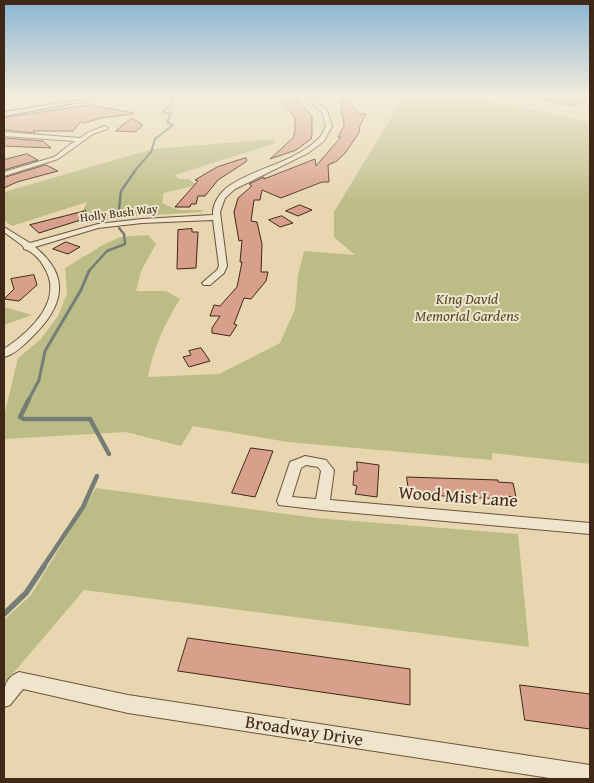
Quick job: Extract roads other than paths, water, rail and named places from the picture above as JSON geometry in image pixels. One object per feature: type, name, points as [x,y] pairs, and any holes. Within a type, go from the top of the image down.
[{"type":"street","points":[[4,174],[56,158],[93,133]]},
{"type":"street","points":[[208,283],[223,266],[217,216],[217,206],[220,199],[230,188],[248,178],[298,157],[314,147],[324,137],[325,133]]},
{"type":"street","points":[[4,134],[82,140]]},
{"type":"street","name":"Holly Bush Way","points":[[28,247],[68,233],[96,226],[217,216]]},
{"type":"street","points":[[4,230],[46,262],[52,270],[56,288],[54,298],[44,318],[4,354]]},
{"type":"street","name":"Wood Mist Lane","points":[[322,505],[590,529]]},
{"type":"street","name":"Broadway Drive","points":[[4,699],[20,680],[128,704],[590,775]]},
{"type":"waterway","points":[[133,173],[151,152],[155,139],[163,133]]},
{"type":"waterway","points":[[118,218],[121,191],[135,171]]},
{"type":"waterway","points":[[88,272],[107,251],[125,244],[124,234],[119,228]]},
{"type":"waterway","points":[[28,401],[39,380],[45,351],[81,290],[89,271]]},
{"type":"waterway","points":[[28,401],[20,417],[24,419],[90,419],[109,454]]},
{"type":"waterway","points":[[43,567],[83,507],[97,476]]},
{"type":"waterway","points":[[4,614],[26,593],[44,566]]},
{"type":"park label","name":"King David Memorial Gardens","points":[[467,308]]}]
